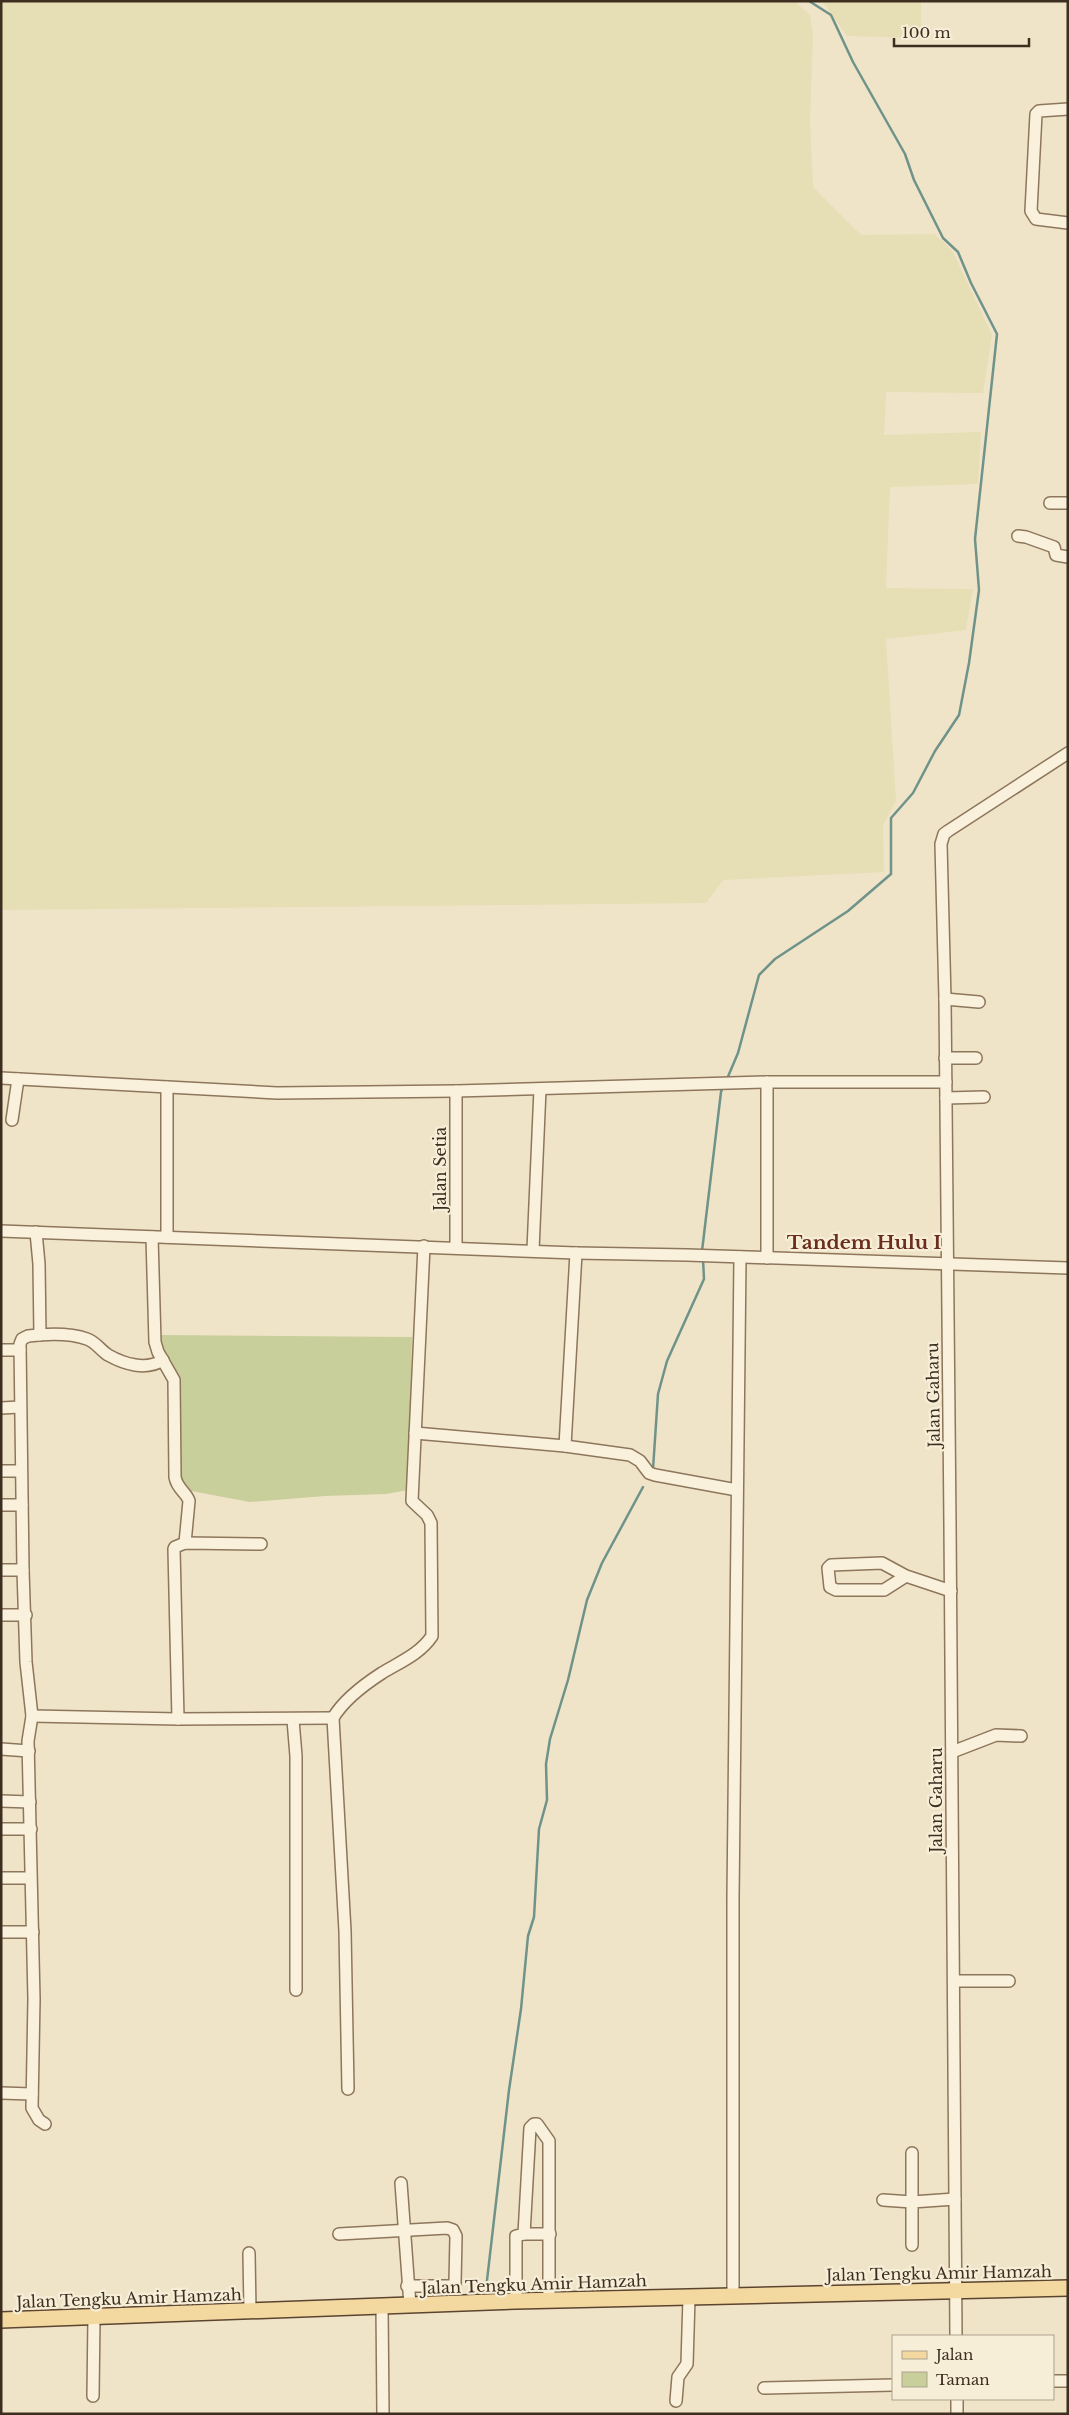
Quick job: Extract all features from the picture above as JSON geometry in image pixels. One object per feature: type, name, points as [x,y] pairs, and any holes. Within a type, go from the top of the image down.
[{"type":"main road","name":"Jalan Tengku Amir Hamzah","points":[[1,2320],[516,2301],[1068,2288]]},
{"type":"street","points":[[1068,109],[1039,111],[1036,114],[1034,120],[1031,212],[1036,219],[1068,223]]},
{"type":"street","points":[[1050,503],[1068,503]]},
{"type":"street","points":[[1018,536],[1054,547],[1056,554],[1068,557]]},
{"type":"street","name":"Jalan Gaharu","points":[[956,2335],[951,1591],[942,838],[948,831],[1068,753]]},
{"type":"street","points":[[945,999],[978,1002]]},
{"type":"street","points":[[946,1058],[976,1058]]},
{"type":"street","points":[[1,1078],[277,1093],[456,1091],[767,1082],[946,1082]]},
{"type":"street","points":[[12,1120],[18,1079]]},
{"type":"street","points":[[767,1082],[767,1258]]},
{"type":"street","points":[[167,1087],[167,1237]]},
{"type":"street","points":[[533,1250],[540,1089]]},
{"type":"street","name":"Jalan Setia","points":[[456,1091],[456,1247]]},
{"type":"street","points":[[946,1098],[984,1097]]},
{"type":"street","points":[[1,1231],[576,1253],[1068,1268]]},
{"type":"street","points":[[36,1232],[39,1264],[40,1335]]},
{"type":"street","points":[[152,1237],[156,1342],[174,1380],[175,1477],[176,1485],[188,1498],[185,1543]]},
{"type":"street","points":[[348,2089],[346,1931],[333,1718],[350,1698],[379,1675],[419,1652],[432,1636],[431,1523],[427,1515],[412,1501],[424,1246]]},
{"type":"street","points":[[565,1446],[576,1253]]},
{"type":"street","points":[[733,2296],[734,1889],[740,1257]]},
{"type":"street","points":[[45,2124],[34,2114],[32,2094],[33,1932],[30,1878],[29,1751],[32,1716],[26,1662],[20,1350],[22,1339],[40,1335],[89,1339],[106,1354],[127,1364],[152,1365],[163,1360]]},
{"type":"street","points":[[1,1350],[20,1350]]},
{"type":"street","points":[[1,1408],[20,1407]]},
{"type":"street","points":[[415,1433],[565,1446],[630,1454],[640,1461],[649,1473],[655,1476],[737,1490]]},
{"type":"street","points":[[1,1471],[21,1471]]},
{"type":"street","points":[[1,1505],[22,1505]]},
{"type":"street","points":[[178,1719],[173,1553],[175,1547],[185,1543],[261,1544]]},
{"type":"street","points":[[906,1576],[884,1590],[836,1590],[830,1587],[828,1567],[878,1563],[906,1576],[951,1591]]},
{"type":"street","points":[[1,1570],[23,1570]]},
{"type":"street","points":[[1,1615],[26,1616]]},
{"type":"street","points":[[32,1716],[293,1720],[333,1718]]},
{"type":"street","points":[[293,1720],[296,1756],[296,1990]]},
{"type":"street","points":[[952,1752],[996,1735],[1021,1736]]},
{"type":"street","points":[[1,1749],[29,1751]]},
{"type":"street","points":[[1,1801],[30,1802]]},
{"type":"street","points":[[1,1829],[31,1829]]},
{"type":"street","points":[[1,1878],[30,1878]]},
{"type":"street","points":[[1,1932],[33,1932]]},
{"type":"street","points":[[954,1981],[1009,1981]]},
{"type":"street","points":[[1,2093],[32,2094]]},
{"type":"street","points":[[524,2234],[530,2128],[537,2124],[549,2142],[549,2301]]},
{"type":"street","points":[[912,2153],[912,2245]]},
{"type":"street","points":[[401,2183],[403,2232],[410,2305]]},
{"type":"street","points":[[883,2200],[912,2202],[956,2199]]},
{"type":"street","points":[[339,2234],[451,2228],[456,2236],[455,2283],[452,2286],[407,2286]]},
{"type":"street","points":[[516,2301],[516,2236],[524,2234],[550,2234]]},
{"type":"street","points":[[249,2254],[250,2311]]},
{"type":"street","points":[[676,2401],[678,2377],[686,2364],[689,2298]]},
{"type":"street","points":[[382,2306],[383,2414]]},
{"type":"street","points":[[93,2396],[94,2317]]},
{"type":"street","points":[[1054,2381],[1068,2381]]},
{"type":"street","points":[[764,2388],[892,2385]]},
{"type":"street","points":[[957,2400],[957,2414]]},
{"type":"shaded area","points":[[1,1],[794,1],[810,15],[813,36],[810,120],[813,187],[861,235],[934,234],[952,250],[992,335],[983,393],[886,392],[884,435],[981,432],[978,484],[890,487],[886,588],[973,589],[966,630],[886,639],[896,801],[883,825],[884,872],[723,880],[706,903],[1,910]]},
{"type":"shaded area","points":[[822,1],[921,1],[921,38],[847,36]]},
{"type":"green space","points":[[161,1335],[412,1337],[408,1490],[386,1494],[325,1496],[250,1502],[191,1491],[179,1481],[175,1374],[162,1349]]},
{"type":"waterway","points":[[727,1079],[738,1053],[759,975],[775,959],[848,911],[891,874],[891,818],[913,793],[935,751],[959,715],[969,663],[979,590],[975,539],[997,334],[971,283],[958,252],[943,238],[914,180],[905,154],[853,62],[831,15],[809,1]]},
{"type":"waterway","points":[[702,1251],[723,1086]]},
{"type":"waterway","points":[[653,1469],[658,1394],[667,1361],[704,1279],[703,1259]]},
{"type":"waterway","points":[[486,2289],[509,2090],[521,2009],[528,1936],[534,1917],[539,1829],[547,1800],[546,1764],[550,1739],[568,1680],[587,1600],[602,1563],[643,1487]]},
{"type":"district","name":"Tandem Hulu I","points":[[864,1242]]}]
